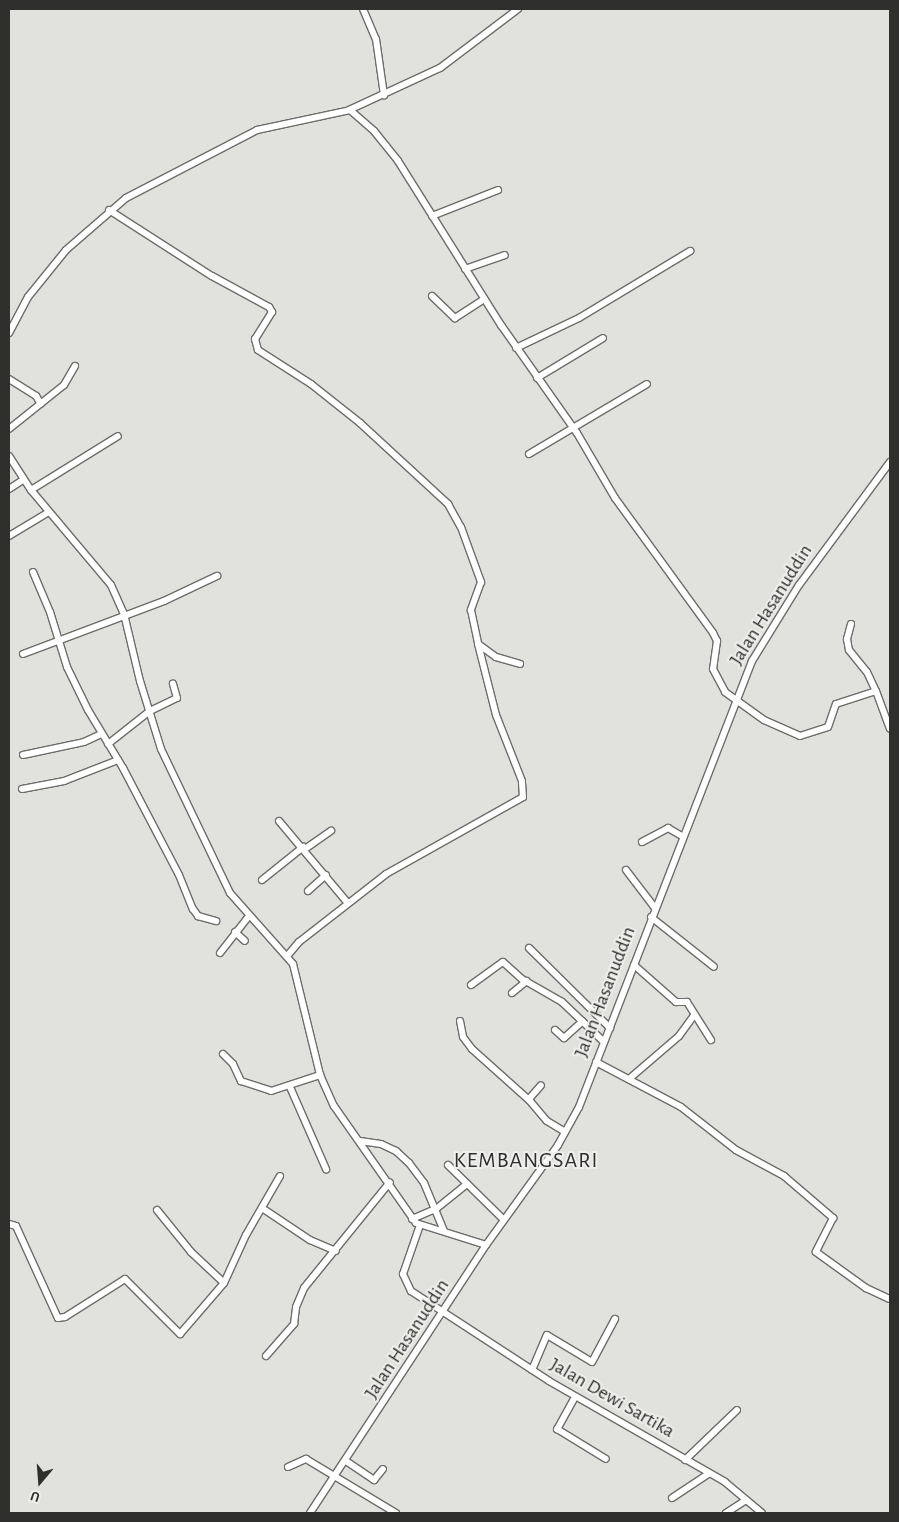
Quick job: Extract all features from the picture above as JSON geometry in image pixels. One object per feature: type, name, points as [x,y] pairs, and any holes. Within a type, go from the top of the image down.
[{"type":"street","points":[[363,9],[376,38],[384,95]]},
{"type":"street","points":[[9,333],[28,297],[45,274],[80,234],[109,210],[156,180],[257,130],[348,110],[384,95],[440,68],[518,9]]},
{"type":"street","points":[[348,110],[361,118],[388,147],[516,348],[572,428],[623,511],[716,637],[714,676],[721,688],[734,700],[764,720],[800,736],[828,726],[836,704],[876,691]]},
{"type":"street","points":[[432,216],[498,190]]},
{"type":"street","points":[[109,210],[197,268],[269,307],[272,312],[255,339],[258,350],[312,384],[360,423],[448,504],[482,582],[471,610],[496,715],[522,781],[523,797],[386,874],[347,902],[299,942],[288,955]]},
{"type":"street","points":[[516,348],[579,318],[690,251]]},
{"type":"street","points":[[465,269],[505,255]]},
{"type":"street","points":[[432,296],[455,318],[484,299]]},
{"type":"street","points":[[537,378],[603,338]]},
{"type":"street","points":[[9,429],[64,385],[75,366]]},
{"type":"street","points":[[9,379],[36,396],[41,404]]},
{"type":"street","points":[[529,454],[647,384]]},
{"type":"street","points":[[31,490],[118,436]]},
{"type":"street","points":[[9,456],[23,480],[107,579],[125,616],[161,749],[226,887],[249,916],[288,955],[298,977],[320,1075],[334,1106],[390,1182],[412,1219],[420,1225],[486,1245]]},
{"type":"street","name":"Jalan Hasanuddin","points":[[310,1513],[443,1314],[486,1245],[565,1132],[579,1107],[734,700],[752,661],[786,605],[890,462]]},
{"type":"street","points":[[9,489],[23,480]]},
{"type":"street","points":[[9,536],[49,512]]},
{"type":"street","points":[[33,572],[60,642],[67,667],[101,734],[118,760],[179,875],[193,909],[198,916],[216,921]]},
{"type":"street","points":[[23,654],[60,642],[125,616],[217,576]]},
{"type":"street","points":[[851,624],[847,639],[849,650],[867,672],[888,714],[890,729]]},
{"type":"street","points":[[478,644],[496,657],[520,664]]},
{"type":"street","points":[[108,744],[150,712],[177,698],[173,684]]},
{"type":"street","points":[[23,755],[77,744],[101,734]]},
{"type":"street","points":[[22,789],[64,781],[118,760]]},
{"type":"street","points":[[279,821],[304,848],[347,902]]},
{"type":"street","points":[[642,842],[668,828],[683,834]]},
{"type":"street","points":[[262,880],[304,848],[331,831]]},
{"type":"street","points":[[626,870],[655,908]]},
{"type":"street","points":[[308,891],[326,876]]},
{"type":"street","points":[[220,953],[249,916]]},
{"type":"street","points":[[652,917],[714,966]]},
{"type":"street","points":[[235,932],[245,941]]},
{"type":"street","points":[[529,948],[610,1028]]},
{"type":"street","points":[[471,985],[503,962],[526,982],[557,998],[604,1042]]},
{"type":"street","points":[[634,965],[676,1002],[685,1000],[711,1040]]},
{"type":"street","points":[[512,993],[526,982]]},
{"type":"street","points":[[629,1079],[679,1036],[694,1015]]},
{"type":"street","points":[[460,1021],[463,1037],[472,1049],[529,1099],[547,1121],[565,1132]]},
{"type":"street","points":[[555,1030],[564,1038],[583,1021]]},
{"type":"street","points":[[222,1054],[233,1064],[241,1081],[252,1086],[275,1091],[320,1075]]},
{"type":"street","points":[[596,1062],[681,1107],[755,1162],[784,1176],[833,1218],[816,1252],[866,1288],[890,1300]]},
{"type":"street","points":[[529,1099],[541,1085]]},
{"type":"street","points":[[290,1087],[326,1169]]},
{"type":"street","points":[[360,1141],[381,1144],[396,1151],[424,1183],[444,1231]]},
{"type":"street","points":[[448,1165],[504,1220]]},
{"type":"street","points":[[9,1224],[16,1226],[60,1319],[125,1279],[180,1334],[224,1283],[280,1176]]},
{"type":"street","points":[[266,1356],[294,1324],[300,1295],[390,1182]]},
{"type":"street","points":[[412,1219],[436,1208],[467,1184]]},
{"type":"street","points":[[262,1208],[310,1240],[336,1251]]},
{"type":"street","points":[[157,1210],[191,1252],[224,1283]]},
{"type":"street","name":"Jalan Dewi Sartika","points":[[420,1225],[403,1270],[404,1281],[411,1291],[443,1314],[532,1370],[708,1474],[762,1513]]},
{"type":"street","points":[[532,1370],[548,1335],[592,1362],[615,1319]]},
{"type":"street","points":[[576,1397],[557,1430],[606,1459]]},
{"type":"street","points":[[685,1460],[737,1410]]},
{"type":"street","points":[[288,1467],[302,1458],[396,1513]]},
{"type":"street","points":[[346,1461],[374,1480],[383,1469]]},
{"type":"street","points":[[672,1498],[708,1474]]},
{"type":"street","points":[[726,1513],[746,1500]]},
{"type":"district","name":"KEMBANGSARI","points":[[526,1161]]}]
